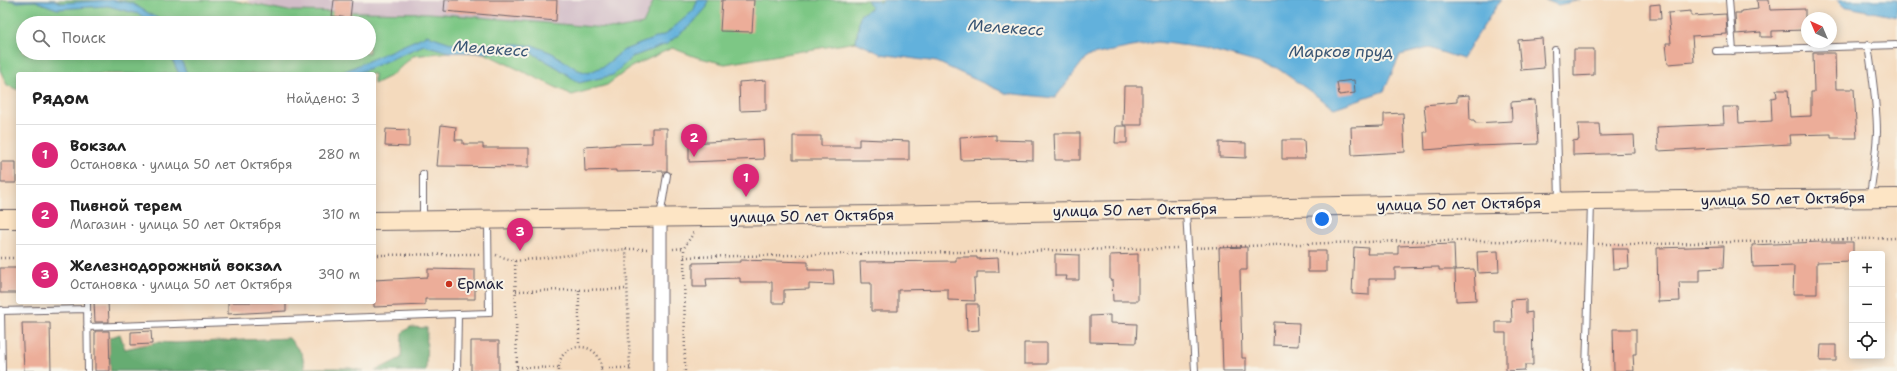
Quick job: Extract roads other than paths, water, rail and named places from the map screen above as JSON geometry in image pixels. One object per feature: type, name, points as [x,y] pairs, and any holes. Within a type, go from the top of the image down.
[{"type":"main road","name":"улица 50 лет Октября","points":[[376,221],[660,218],[1591,201],[1897,198]]},
{"type":"main road","points":[[0,218],[16,219]]},
{"type":"street","points":[[660,218],[660,371]]},
{"type":"lane","points":[[1729,0],[1733,51]]},
{"type":"lane","points":[[1868,45],[1877,130],[1875,166],[1870,198]]},
{"type":"lane","points":[[1716,52],[1897,45]]},
{"type":"lane","points":[[1555,50],[1559,202]]},
{"type":"lane","points":[[423,174],[423,221]]},
{"type":"lane","points":[[660,218],[667,175]]},
{"type":"lane","points":[[1586,371],[1591,201]]},
{"type":"lane","points":[[1186,208],[1196,371]]},
{"type":"lane","points":[[87,326],[489,313],[488,220]]},
{"type":"lane","points":[[87,304],[88,371]]},
{"type":"lane","points":[[2,371],[0,310],[87,309]]},
{"type":"lane","points":[[457,371],[458,314]]},
{"type":"water","points":[[9,0],[54,0],[62,3],[112,0],[131,3],[154,16],[141,16],[108,6],[57,9],[35,1],[18,2]]},
{"type":"water","name":"Мелекесс","points":[[698,0],[708,0],[707,7],[692,24],[667,44],[632,57],[613,75],[579,83],[558,68],[532,53],[449,52],[424,45],[361,72],[343,72],[370,60],[376,60],[376,57],[427,35],[454,44],[518,44],[535,46],[552,53],[578,70],[588,73],[604,66],[624,50],[666,34],[693,11]]},
{"type":"water","name":"Марков пруд","points":[[867,0],[878,0],[879,3],[884,0],[1502,0],[1462,59],[1429,48],[1400,55],[1384,91],[1334,108],[1277,68],[1204,48],[1157,42],[1087,56],[1055,98],[1005,93],[937,62],[881,54],[856,42],[860,15],[871,8]]},
{"type":"water","points":[[1545,0],[1580,0],[1558,5]]},
{"type":"water","points":[[1837,0],[1897,0],[1897,17],[1843,6]]},
{"type":"water","points":[[172,60],[181,60],[186,72],[178,72]]},
{"type":"place","name":"Пивной терем","points":[[694,157]]},
{"type":"place","name":"Вокзал","points":[[746,197]]},
{"type":"place","name":"Железнодорожный вокзал","points":[[520,251]]},
{"type":"place","name":"Ермак","points":[[449,284]]}]
